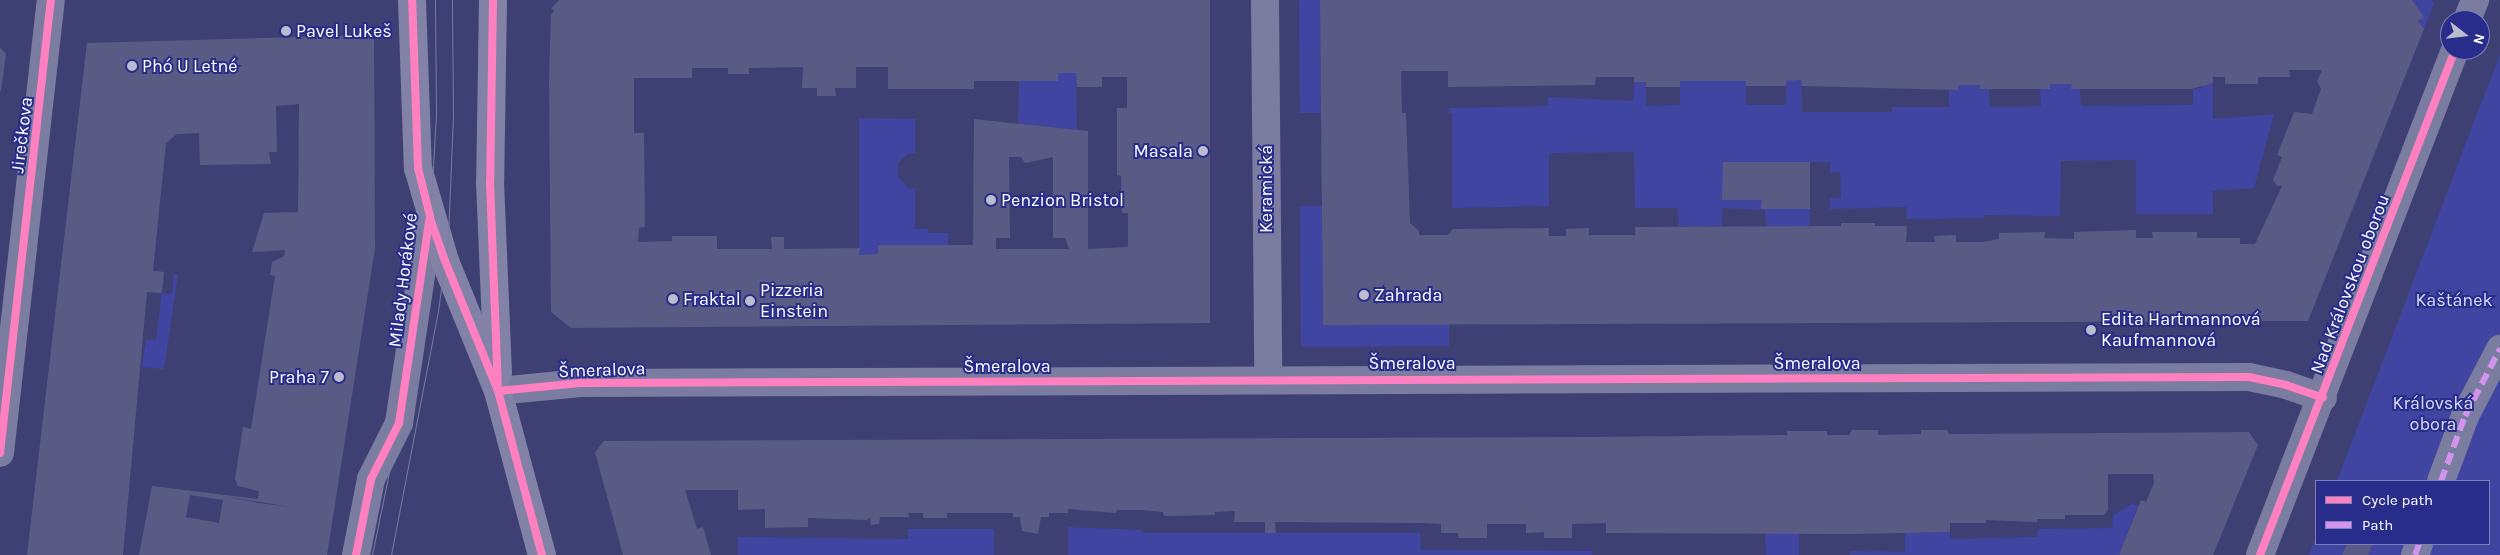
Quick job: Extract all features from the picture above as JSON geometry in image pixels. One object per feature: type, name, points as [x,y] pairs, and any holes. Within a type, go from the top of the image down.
[{"type":"main road","name":"Milady Horákové","points":[[412,0],[418,168],[430,216]]},
{"type":"main road","points":[[494,0],[490,182],[498,391]]},
{"type":"main road","points":[[430,216],[445,261],[498,391],[542,555]]},
{"type":"street","name":"Jirečkova","points":[[0,453],[51,0]]},
{"type":"street","name":"Keramická","points":[[1265,0],[1268,378]]},
{"type":"street","name":"Nad Královskou oborou","points":[[2260,555],[2452,60]]},
{"type":"street","name":"Milady Horákové","points":[[356,555],[371,479],[399,423],[430,216]]},
{"type":"street","points":[[2442,480],[2466,416],[2500,349]]},
{"type":"street","name":"Šmeralova","points":[[498,391],[581,383],[1268,378],[2250,377],[2286,384],[2322,398]]},
{"type":"green space","points":[[1299,0],[1320,0],[1321,113],[1300,113]]},
{"type":"green space","points":[[2412,0],[2432,0],[2434,3],[2424,29],[2418,21],[2424,17]]},
{"type":"green space","name":"Královská obora","points":[[2500,54],[2500,555],[2309,555],[2315,540],[2315,545],[2490,545],[2490,480],[2337,480]]},
{"type":"green space","points":[[1058,73],[1076,73],[1077,130],[1018,124],[1019,81],[1058,81]]},
{"type":"green space","points":[[1801,80],[1802,112],[1892,112],[1892,107],[1949,107],[1949,90],[1958,90],[1958,85],[1980,85],[1980,89],[1989,89],[1990,107],[2041,106],[2040,89],[2050,84],[2072,84],[2072,89],[2080,89],[2081,106],[2193,105],[2193,89],[2202,88],[2202,83],[2213,83],[2213,119],[2274,114],[2254,188],[2213,191],[2213,214],[2136,214],[2136,160],[2061,161],[2060,216],[1984,215],[1983,218],[1907,219],[1906,207],[1830,209],[1830,198],[1841,198],[1840,172],[1830,173],[1830,162],[1810,162],[1810,226],[1767,227],[1765,210],[1722,208],[1722,226],[1679,226],[1678,208],[1635,208],[1634,152],[1549,153],[1549,206],[1452,208],[1452,114],[1448,113],[1449,108],[1548,106],[1548,97],[1633,101],[1634,82],[1646,82],[1646,106],[1680,105],[1680,81],[1746,81],[1746,105],[1785,105],[1787,81]]},
{"type":"green space","points":[[859,118],[915,119],[915,153],[909,153],[898,163],[898,177],[909,189],[915,188],[915,229],[928,229],[928,233],[948,233],[948,245],[879,245],[878,254],[859,255]]},
{"type":"green space","points":[[1300,206],[1322,206],[1323,325],[1449,324],[1449,346],[1301,347]]},
{"type":"green space","points":[[174,274],[178,274],[164,369],[142,367],[146,340],[156,340],[162,293],[172,294]]},
{"type":"green space","points":[[2132,504],[2138,506],[2119,555],[1850,555],[1850,551],[1905,552],[1905,533],[1950,532],[1950,539],[2037,537],[2038,529],[2112,528],[2113,515]]},
{"type":"green space","points":[[1068,527],[1142,530],[1142,533],[1420,533],[1421,550],[1592,551],[1592,555],[1068,555]]},
{"type":"green space","points":[[908,529],[994,529],[994,555],[738,555],[738,537],[908,539]]},
{"type":"green space","points":[[1765,533],[1799,533],[1799,555],[1766,555]]},
{"type":"building","points":[[559,0],[1210,0],[1210,323],[571,328],[551,312],[549,80],[551,15],[554,11],[551,9]],"holes":[[[803,67],[802,88],[817,88],[817,96],[836,96],[835,88],[856,88],[856,67],[888,67],[888,89],[974,89],[974,81],[1058,81],[1058,73],[1076,73],[1077,87],[1102,87],[1102,77],[1127,77],[1127,108],[1117,108],[1117,175],[1121,176],[1122,213],[1128,213],[1128,247],[1088,249],[1088,131],[974,119],[973,245],[878,245],[878,254],[859,255],[860,248],[784,249],[784,237],[771,237],[772,249],[717,249],[717,236],[672,236],[672,241],[638,242],[639,228],[645,227],[644,133],[634,133],[634,78],[692,78],[692,68],[728,68],[728,74],[749,74],[749,68]],[[1009,157],[1021,157],[1025,163],[1053,157],[1053,238],[1065,238],[1069,249],[996,249],[996,238],[1010,238]]]},
{"type":"building","points":[[1320,0],[2412,0],[2424,17],[2418,21],[2424,29],[2308,321],[1323,325]],"holes":[[[2289,70],[2322,70],[2317,81],[2321,89],[2312,114],[2294,112],[2277,155],[2282,157],[2273,180],[2277,186],[2282,186],[2255,244],[2240,244],[2240,238],[2197,238],[2197,232],[2152,232],[2153,238],[2136,238],[2136,230],[2074,232],[2074,239],[2044,238],[2045,232],[1999,233],[1999,239],[1983,242],[1956,242],[1956,235],[1934,236],[1935,242],[1906,242],[1907,226],[1875,226],[1875,223],[1841,223],[1841,226],[1635,227],[1635,235],[1589,235],[1589,228],[1566,229],[1566,236],[1549,236],[1549,228],[1453,229],[1448,235],[1419,235],[1419,231],[1410,223],[1406,113],[1402,113],[1401,71],[1448,71],[1448,87],[1595,85],[1596,77],[1634,77],[1634,82],[1646,82],[1646,87],[1680,87],[1680,81],[1746,81],[1746,86],[1786,86],[1787,81],[1801,80],[1802,86],[1958,90],[1958,85],[1980,85],[1980,89],[2050,89],[2050,84],[2072,84],[2071,89],[2191,89],[2213,83],[2213,77],[2225,77],[2225,84],[2258,84],[2258,77],[2290,77]]]},
{"type":"building","points":[[374,35],[375,248],[327,555],[139,555],[152,486],[258,499],[259,491],[238,486],[235,479],[243,427],[251,429],[275,276],[270,275],[272,262],[284,256],[285,250],[252,252],[264,213],[298,212],[299,104],[276,106],[277,152],[269,152],[271,164],[200,165],[199,133],[177,134],[166,143],[153,271],[164,272],[162,293],[147,292],[123,555],[27,555],[87,43]],"holes":[[[190,495],[223,500],[219,523],[186,517]],[[223,496],[291,507],[258,503]]]},
{"type":"building","points":[[0,47],[6,54],[1,91],[0,91]]},
{"type":"building","points":[[1723,162],[1810,162],[1810,209],[1761,209],[1762,200],[1722,200]]},
{"type":"building","points":[[1852,430],[1878,430],[1878,435],[1921,434],[1921,430],[1947,430],[1949,434],[2249,432],[2258,445],[2213,555],[2119,555],[2141,500],[2146,502],[2154,483],[2153,474],[2108,474],[2108,510],[2104,515],[2065,515],[2065,519],[2037,519],[2037,522],[1986,520],[1986,523],[1950,523],[1950,532],[1852,534],[1606,533],[1606,523],[1572,524],[1572,538],[1544,538],[1544,532],[1526,533],[1526,524],[1487,524],[1487,538],[1459,538],[1458,533],[1441,533],[1441,524],[1420,523],[1275,522],[1276,533],[1265,533],[1265,522],[1234,522],[1235,511],[1215,512],[1215,515],[1164,516],[1163,512],[1142,510],[1117,510],[1116,513],[1068,509],[1068,513],[1049,513],[1049,517],[1041,517],[1038,534],[1022,531],[1020,517],[1013,517],[1013,513],[947,513],[947,518],[923,518],[923,513],[908,513],[909,517],[880,517],[879,524],[871,525],[870,517],[867,520],[808,518],[808,527],[765,528],[765,509],[738,510],[738,490],[685,490],[697,529],[703,527],[711,555],[623,555],[595,452],[604,441],[1591,437],[1787,435],[1787,431],[1827,431],[1827,435],[1849,435]]},
{"type":"building","points":[[2347,545],[2372,545],[2368,555],[2342,555]]},
{"type":"tram line","points":[[372,555],[399,423],[430,216],[436,116],[435,0]]},
{"type":"tram line","points":[[391,555],[438,311],[448,236],[453,116],[452,0]]},
{"type":"marked path","points":[[2441,480],[2465,416],[2500,349]]},
{"type":"marked path","points":[[2415,555],[2419,545]]},
{"type":"cycle path","points":[[0,453],[51,0]]},
{"type":"cycle path","points":[[356,555],[371,479],[399,423],[430,216],[418,168],[412,0]]},
{"type":"cycle path","points":[[493,0],[490,182],[498,391]]},
{"type":"cycle path","points":[[2260,555],[2451,60]]},
{"type":"cycle path","points":[[431,221],[445,261],[498,391],[542,555]]},
{"type":"cycle path","points":[[498,391],[581,383],[2249,377],[2286,385],[2323,398]]},
{"type":"place","name":"Pavel Lukeš","points":[[286,31]]},
{"type":"place","name":"Phó U Letné","points":[[132,66]]},
{"type":"place","name":"Masala","points":[[1203,151]]},
{"type":"place","name":"Penzion Bristol","points":[[991,200]]},
{"type":"place","name":"Zahrada","points":[[1364,295]]},
{"type":"place","name":"Fraktal","points":[[673,299]]},
{"type":"place","name":"Pizzeria Einstein","points":[[750,301]]},
{"type":"place","name":"Edita Hartmannová Kaufmannová","points":[[2091,330]]},
{"type":"place","name":"Praha 7","points":[[339,377]]},
{"type":"park label","name":"Kaštánek","points":[[2454,300]]}]
